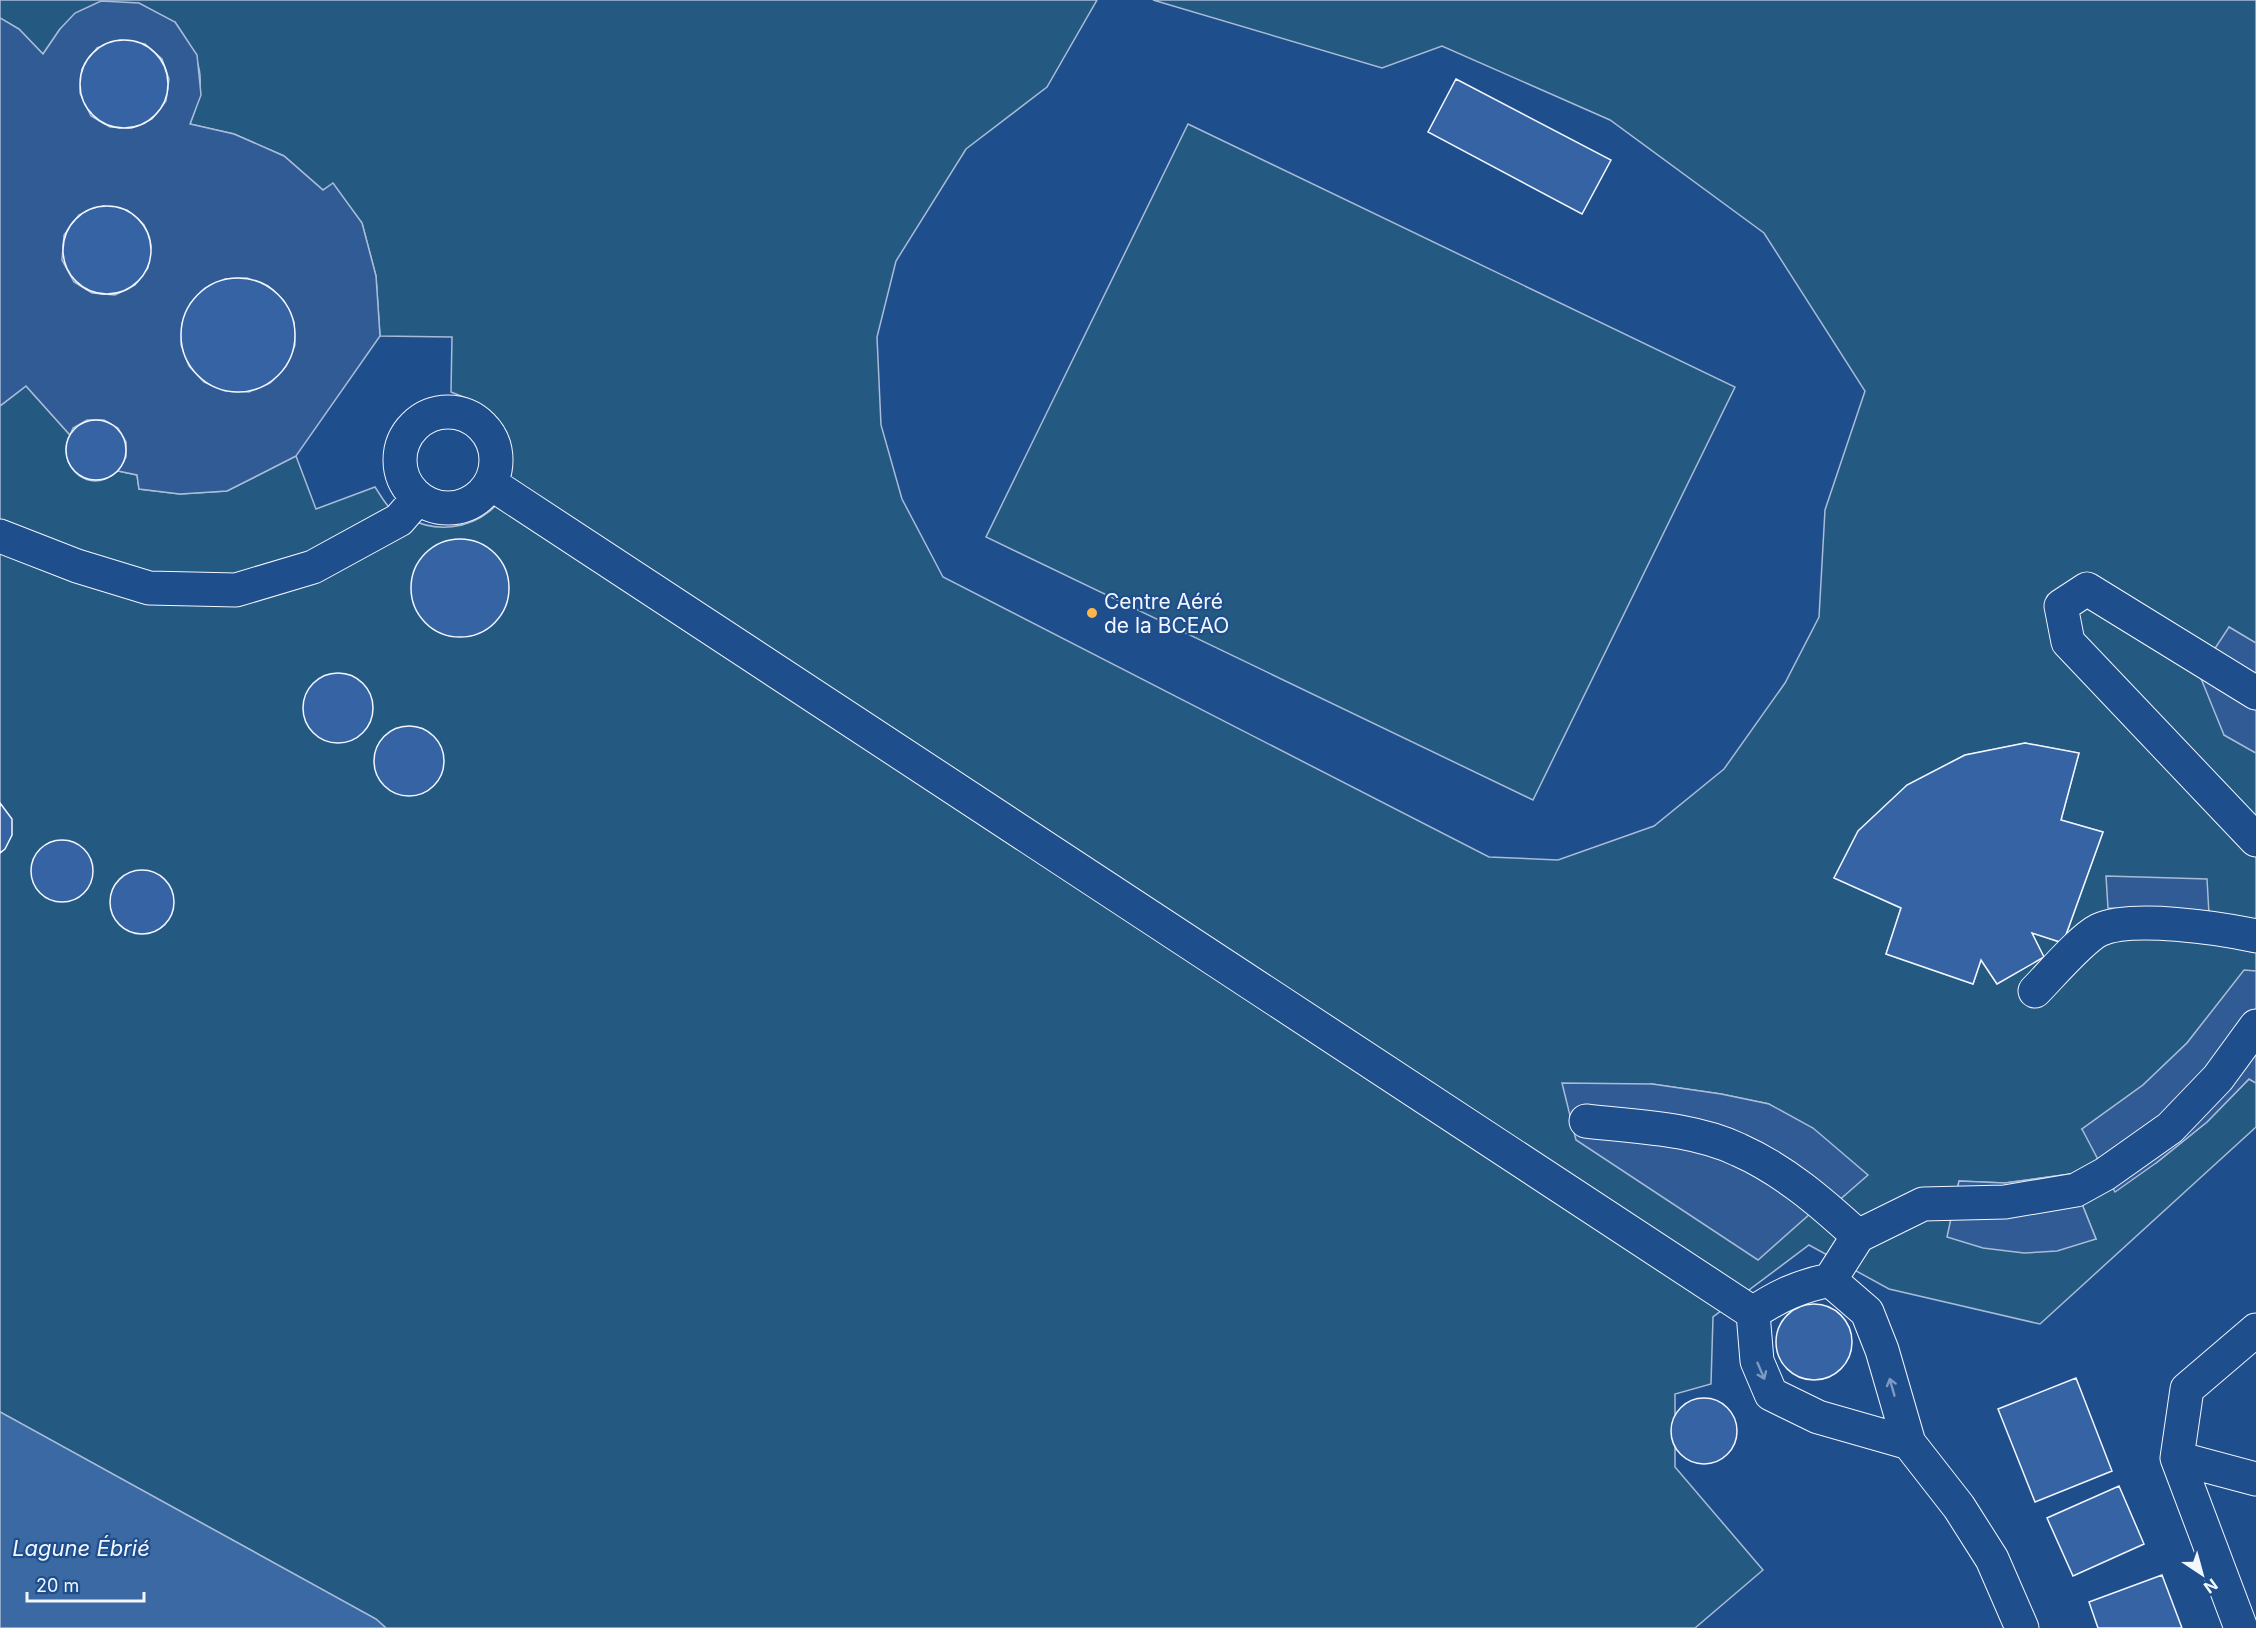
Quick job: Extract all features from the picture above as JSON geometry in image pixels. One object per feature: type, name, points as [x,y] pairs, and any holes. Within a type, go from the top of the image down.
[{"type":"street","points":[[438,412],[460,413],[480,423],[493,441],[496,463],[490,483],[476,499],[457,507],[437,507],[418,498],[404,481],[399,460],[404,438],[418,421],[438,412]]},
{"type":"street","points":[[490,483],[1753,1313]]},
{"type":"street","points":[[0,536],[77,566],[149,588],[236,590],[313,567],[399,520],[418,498]]},
{"type":"street","points":[[2256,693],[2087,589],[2061,606],[2068,642],[2256,840]]},
{"type":"street","points":[[2035,991],[2099,930],[2139,923],[2227,930],[2256,936]]},
{"type":"street","points":[[1753,1313],[1783,1293],[1803,1285],[1830,1280],[1858,1236],[1923,1204],[2005,1202],[2076,1190],[2124,1162],[2170,1128],[2218,1078],[2256,1026]]},
{"type":"street","points":[[1586,1121],[1680,1132],[1738,1149],[1793,1181],[1858,1236]]},
{"type":"street","points":[[1830,1280],[1867,1312],[1882,1350],[1909,1443],[1959,1507],[1992,1559],[2022,1628]]},
{"type":"street","points":[[1753,1313],[1757,1361],[1771,1394],[1818,1417],[1909,1443]]},
{"type":"street","points":[[2241,1628],[2177,1458],[2187,1389],[2256,1330]]},
{"type":"street","points":[[2177,1458],[2256,1479]]},
{"type":"shaded area","points":[[0,0],[1097,0],[1047,87],[966,149],[896,261],[877,337],[881,425],[902,499],[943,577],[1489,857],[1558,860],[1654,826],[1724,769],[1785,683],[1819,617],[1825,510],[1865,391],[1764,233],[1610,120],[1442,46],[1382,68],[1153,0],[2256,0],[2256,643],[2229,627],[2224,735],[2256,753],[2256,971],[2244,971],[2187,1043],[2143,1085],[2082,1129],[2156,1163],[2207,1122],[2249,1079],[2256,1083],[2256,1127],[2040,1324],[1889,1289],[1809,1245],[1713,1317],[1711,1384],[1675,1394],[1675,1467],[1763,1570],[1695,1628],[386,1628],[376,1619],[0,1412],[0,406],[26,386],[70,435],[66,453],[69,462],[79,476],[87,480],[105,479],[118,471],[137,475],[139,489],[180,494],[227,491],[296,456],[316,509],[375,487],[392,509],[430,526],[452,527],[472,522],[490,511],[503,496],[511,478],[511,456],[503,433],[491,414],[470,399],[451,392],[452,337],[380,336],[376,276],[362,223],[333,184],[323,190],[284,156],[234,134],[190,124],[199,94],[199,70],[191,48],[175,22],[60,29],[43,54],[19,29],[0,18]],"holes":[[[2025,743],[2079,753],[2061,820],[2103,832],[2063,943],[2032,933],[2043,957],[1997,984],[1981,960],[1973,984],[1886,954],[1901,908],[1834,878],[1907,785],[1965,755]],[[1652,1084],[1769,1104],[1811,1214]],[[2070,1174],[2096,1239],[1948,1237],[1959,1181],[2005,1183]]]},
{"type":"shaded area","points":[[101,1],[139,3],[175,22],[197,55],[201,95],[190,124],[234,134],[284,156],[323,190],[333,183],[362,223],[376,276],[380,336],[296,456],[227,491],[180,494],[139,489],[137,475],[118,471],[126,457],[126,442],[118,428],[104,420],[87,420],[73,428],[70,435],[26,386],[0,406],[0,18],[19,29],[43,54],[60,29],[75,13]],"holes":[[[120,40],[145,44],[162,59],[169,79],[166,101],[152,119],[132,128],[110,127],[91,116],[80,93],[82,69],[97,48]],[[103,206],[127,210],[144,225],[151,246],[148,268],[135,285],[115,295],[92,293],[74,282],[62,260],[64,235],[79,215]],[[247,278],[268,286],[284,301],[294,322],[295,345],[286,366],[270,383],[249,392],[225,391],[204,382],[189,366],[181,345],[182,324],[190,304],[205,288],[225,279]]]},
{"type":"shaded area","points":[[1188,124],[1735,387],[1533,800],[986,537]]},
{"type":"shaded area","points":[[2229,627],[2256,643],[2256,753],[2224,735],[2200,676],[2206,662]]},
{"type":"shaded area","points":[[2106,876],[2207,879],[2209,914],[2108,908]]},
{"type":"shaded area","points":[[2244,970],[2256,971],[2256,1083],[2249,1079],[2207,1122],[2115,1192],[2082,1129],[2143,1085],[2187,1043]]},
{"type":"shaded area","points":[[1562,1083],[1652,1084],[1769,1104],[1813,1128],[1868,1175],[1829,1209],[1810,1214],[1758,1260],[1576,1140]]},
{"type":"shaded area","points":[[2070,1174],[2096,1239],[2057,1251],[2024,1253],[1983,1248],[1947,1237],[1959,1181],[2005,1183]]},
{"type":"water","name":"Lagune Ébrié","points":[[0,1412],[376,1619],[386,1628],[0,1628]]},
{"type":"building","points":[[124,40],[141,43],[155,53],[165,67],[168,84],[165,101],[155,115],[141,125],[124,128],[107,125],[93,115],[83,101],[80,84],[83,67],[93,53],[107,43]]},
{"type":"building","points":[[1456,79],[1611,160],[1582,214],[1428,132]]},
{"type":"building","points":[[107,206],[124,209],[138,219],[148,233],[151,250],[148,267],[138,281],[124,291],[107,294],[90,291],[76,281],[66,267],[63,250],[66,233],[76,219],[90,209]]},
{"type":"building","points":[[238,278],[260,282],[278,295],[291,313],[295,335],[291,357],[278,375],[260,388],[238,392],[216,388],[198,375],[185,357],[181,335],[185,313],[198,295],[216,282]]},
{"type":"building","points":[[90,420],[102,420],[113,425],[121,433],[126,450],[124,462],[113,475],[102,480],[90,480],[79,475],[71,467],[66,456],[66,444],[71,433],[79,425]]},
{"type":"building","points":[[460,539],[470,540],[487,547],[501,561],[508,578],[508,598],[501,615],[487,629],[470,636],[460,637],[450,636],[433,629],[419,615],[412,598],[411,588],[412,578],[419,561],[433,547],[450,540]]},
{"type":"building","points":[[345,673],[358,679],[367,688],[371,694],[373,708],[371,722],[363,733],[352,741],[331,743],[313,733],[305,722],[303,701],[313,683],[324,675]]},
{"type":"building","points":[[409,726],[422,729],[434,736],[441,748],[444,761],[441,774],[434,786],[422,793],[409,796],[396,793],[384,786],[377,774],[374,761],[377,748],[384,736],[396,729]]},
{"type":"building","points":[[2025,743],[2079,753],[2061,820],[2103,832],[2063,943],[2032,933],[2044,957],[1997,984],[1981,960],[1973,984],[1886,954],[1901,908],[1834,878],[1858,831],[1907,785],[1965,755]]},
{"type":"building","points":[[0,803],[12,819],[12,835],[5,849],[0,853]]},
{"type":"building","points":[[56,840],[68,840],[84,849],[91,859],[93,871],[91,883],[84,893],[68,902],[56,902],[45,897],[36,888],[31,877],[31,865],[36,854],[45,845]]},
{"type":"building","points":[[142,870],[160,876],[168,884],[174,902],[168,920],[160,928],[142,934],[124,928],[116,920],[110,902],[116,884],[124,876]]},
{"type":"building","points":[[1814,1304],[1828,1307],[1841,1315],[1849,1328],[1852,1342],[1849,1356],[1841,1369],[1828,1377],[1814,1380],[1800,1377],[1787,1369],[1779,1356],[1776,1342],[1779,1328],[1787,1315],[1800,1307]]},
{"type":"building","points":[[2076,1378],[2112,1471],[2035,1502],[1998,1409]]},
{"type":"building","points":[[1704,1398],[1717,1400],[1732,1413],[1737,1431],[1735,1444],[1722,1459],[1704,1464],[1691,1462],[1676,1449],[1671,1431],[1673,1418],[1686,1403]]},
{"type":"building","points":[[2119,1486],[2144,1544],[2073,1576],[2047,1518]]},
{"type":"building","points":[[2162,1575],[2182,1628],[2098,1628],[2089,1602]]},
{"type":"place","name":"Centre Aéré de la BCEAO","points":[[1092,613]]}]
